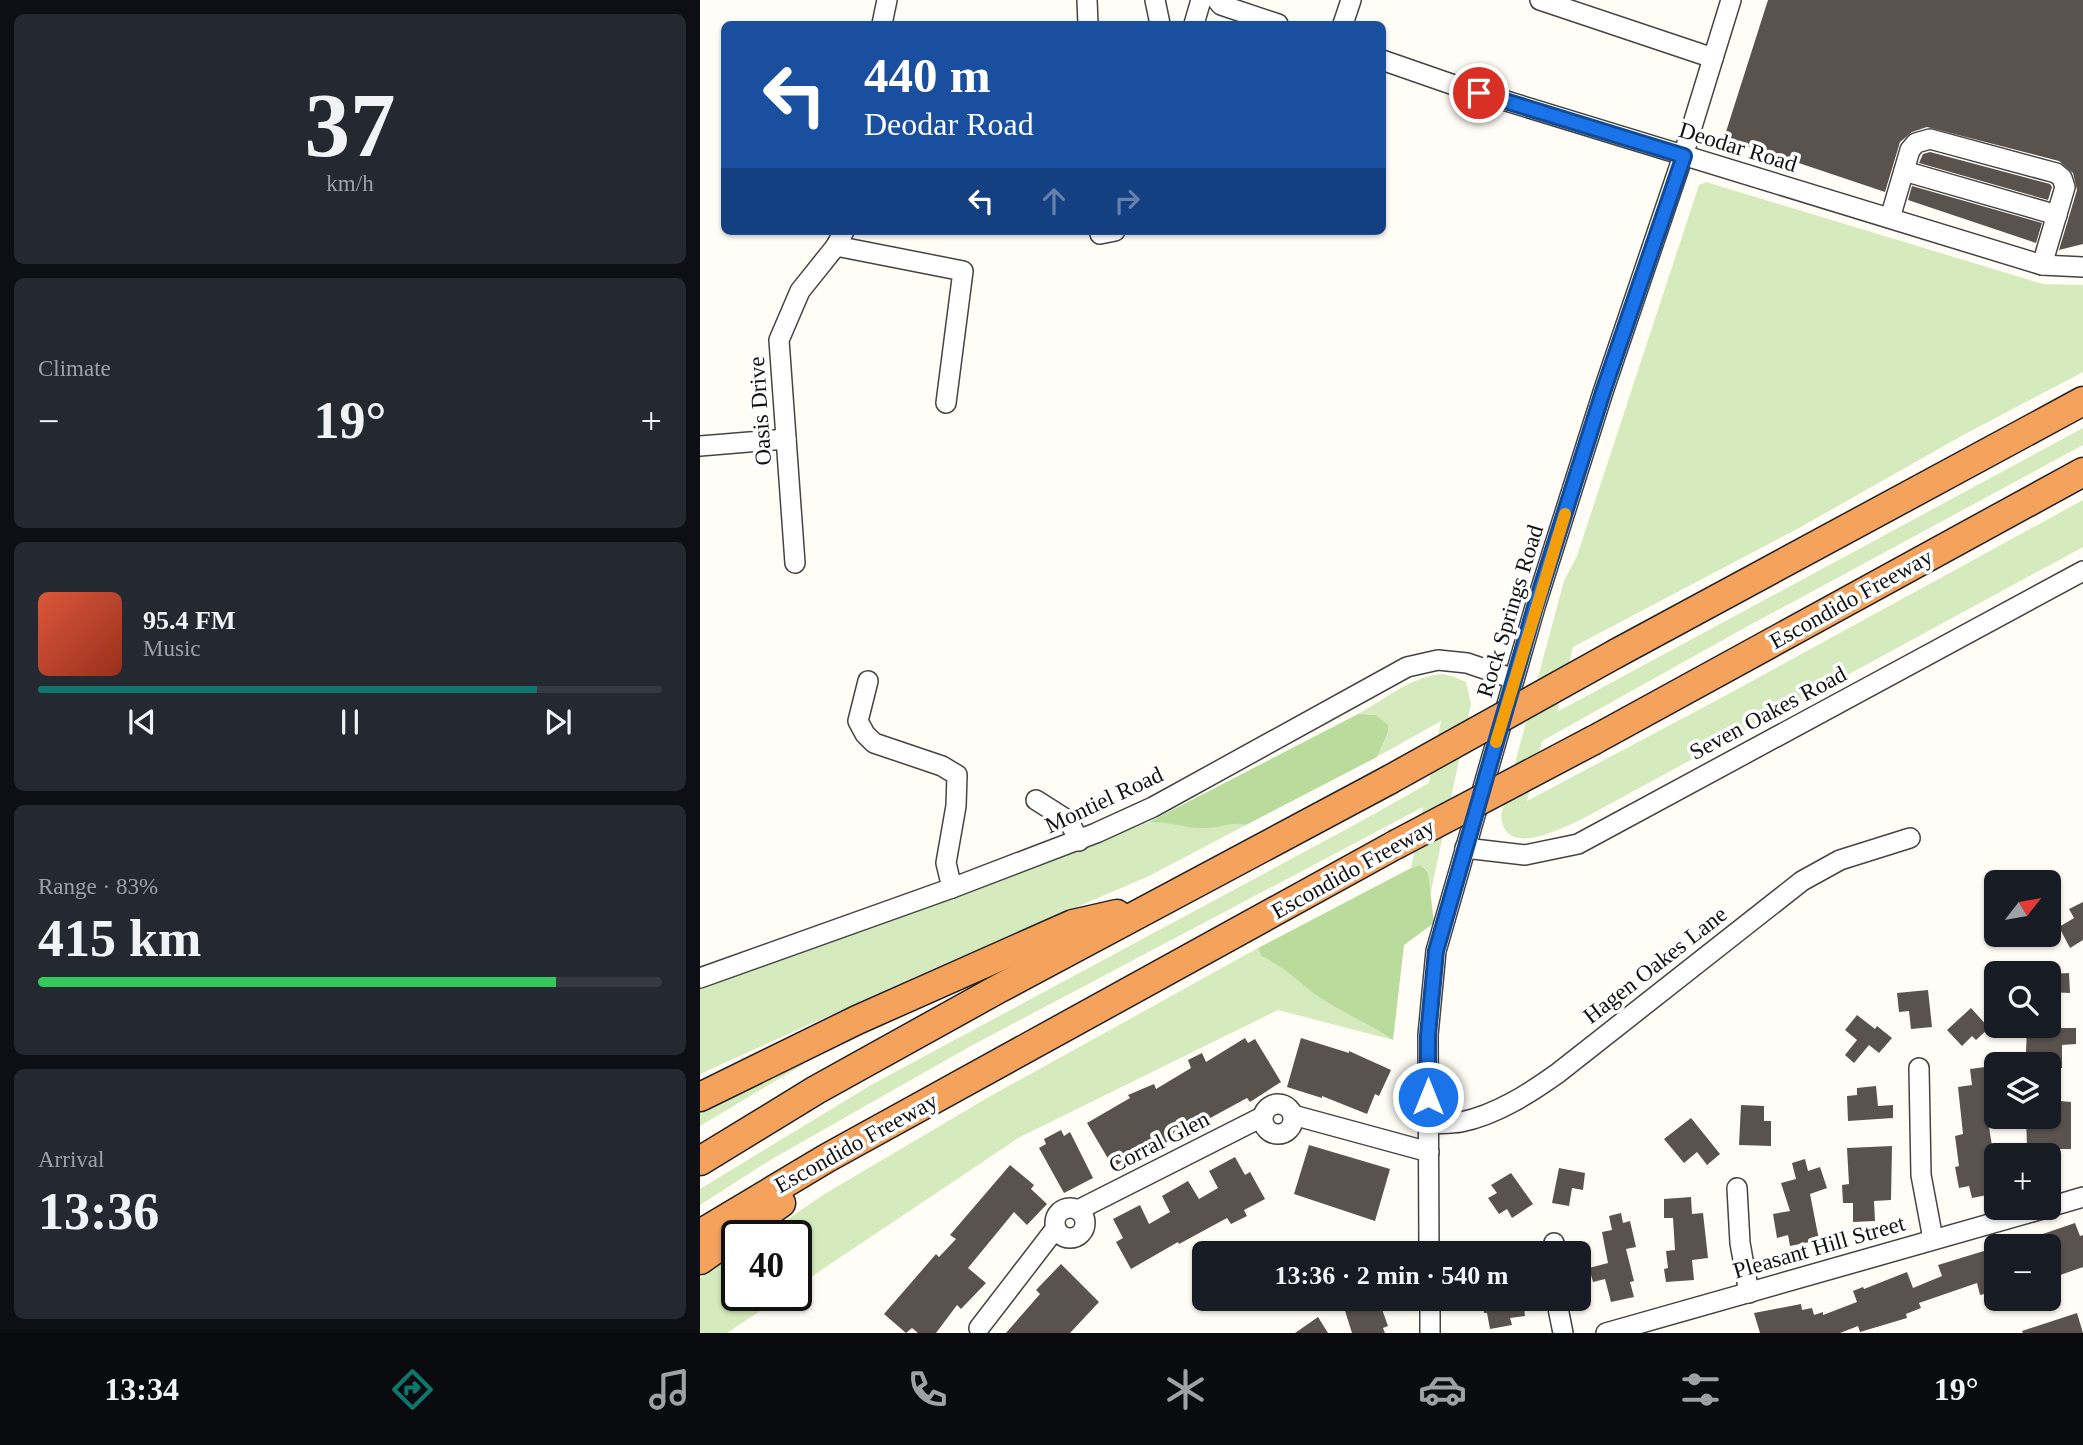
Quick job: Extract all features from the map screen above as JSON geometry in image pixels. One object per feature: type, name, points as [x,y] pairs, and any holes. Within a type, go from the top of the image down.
[{"type":"highway","points":[[700,1161],[816,1090],[2083,401]]},
{"type":"highway","name":"Escondido Freeway","points":[[700,1234],[827,1158],[1395,845],[1594,740],[2083,472]]},
{"type":"highway","points":[[700,1097],[857,1020],[1073,923],[1151,906]]},
{"type":"highway","points":[[700,1260],[775,1209],[827,1158]]},
{"type":"street","points":[[883,21],[887,0]]},
{"type":"street","points":[[1087,0],[1088,21]]},
{"type":"street","points":[[1155,0],[1159,21]]},
{"type":"street","points":[[1195,21],[1200,0]]},
{"type":"street","points":[[1217,0],[1221,5],[1269,21]]},
{"type":"street","points":[[1344,21],[1351,0]]},
{"type":"street","points":[[1540,0],[1713,58]]},
{"type":"street","name":"Rock Springs Road","points":[[1429,1241],[1428,1035],[1436,951],[1514,679],[1603,392],[1684,156],[1731,0]]},
{"type":"street","name":"Deodar Road","points":[[1386,61],[1454,85],[2042,265],[2083,267]]},
{"type":"street","points":[[1890,219],[1910,150],[1916,143],[1930,139],[2056,173],[2062,178],[2065,187],[2042,265]]},
{"type":"street","points":[[1904,171],[2057,215]]},
{"type":"street","points":[[840,239],[963,271],[946,403]]},
{"type":"street","name":"Oasis Drive","points":[[795,564],[779,340],[800,291],[840,239]]},
{"type":"street","points":[[700,446],[786,439]]},
{"type":"street","name":"Seven Oakes Road","points":[[1465,848],[1525,855],[1578,844],[2083,571]]},
{"type":"street","name":"Montiel Road","points":[[700,978],[1079,841],[1153,807],[1407,667],[1438,660],[1467,663],[1514,679]]},
{"type":"street","points":[[868,681],[858,721],[865,734],[874,743],[942,766],[957,775],[956,806],[946,863],[952,888]]},
{"type":"street","points":[[1036,800],[1069,821],[1079,841]]},
{"type":"street","name":"Hagen Oakes Lane","points":[[1428,1124],[1462,1122],[1522,1097],[1558,1073],[1802,881],[1840,860],[1910,838]]},
{"type":"street","points":[[1919,1068],[1921,1175],[1933,1239]]},
{"type":"street","name":"Corral Glen","points":[[975,1331],[1056,1228],[1065,1238],[1079,1236],[1086,1223],[1083,1214],[1078,1210],[1262,1117],[1268,1130],[1276,1134],[1290,1129],[1293,1115],[1429,1152]]},
{"type":"street","points":[[1737,1188],[1740,1243],[1749,1293]]},
{"type":"street","name":"Pleasant Hill Street","points":[[2061,1203],[2083,1197]]},
{"type":"street","name":"Pleasant Hill Street","points":[[1606,1333],[2001,1220]]},
{"type":"street","points":[[1430,1311],[1430,1333]]},
{"type":"street","points":[[1559,1311],[1563,1333]]},
{"type":"green space","points":[[1706,182],[2043,284],[2083,285],[2083,372],[1965,434],[1799,528],[1573,647],[1557,712],[2083,428],[2083,445],[1542,741],[1527,801],[2083,500],[2083,547],[1584,818],[1535,837],[1512,836],[1505,828],[1501,815],[1564,581],[1577,556],[1699,185]]},
{"type":"green space","points":[[1442,674],[1466,682],[1471,704],[1430,896],[1428,871],[1421,865],[1411,868],[1423,807],[969,1047],[772,1159],[700,1205],[700,1189],[871,1085],[1429,783],[1441,721],[1377,757],[1388,734],[1387,725],[1376,715],[1358,714],[1409,684]]},
{"type":"green space","points":[[1358,714],[1376,715],[1388,725],[1388,733],[1377,757],[1246,825],[1199,828],[1149,822]]},
{"type":"green space","points":[[1163,821],[1206,828],[1236,822],[1246,825],[1149,876],[932,969],[700,1074],[700,987],[885,923],[1149,822]]},
{"type":"green space","points":[[1421,865],[1428,872],[1434,923],[1404,945],[1393,1040],[1325,1001],[1278,965],[1261,956],[1258,948]]},
{"type":"green space","points":[[1258,948],[1261,956],[1278,965],[1325,1001],[1393,1040],[1278,1010],[1020,1137],[812,1276],[812,1220],[786,1220],[823,1195],[987,1098]]},
{"type":"green space","points":[[871,1024],[700,1126],[700,1105]]},
{"type":"green space","points":[[721,1264],[721,1311],[760,1311],[727,1333],[700,1333],[700,1278]]},
{"type":"building","points":[[1768,0],[2083,0],[2083,244],[2059,250],[2077,190],[2073,173],[2059,161],[1927,127],[1912,132],[1900,142],[1885,192],[1724,138]]},
{"type":"building","points":[[1930,152],[2050,184],[2052,187],[2048,200],[1919,163],[1923,154]]},
{"type":"building","points":[[1912,186],[2042,223],[2036,243],[1908,200]]},
{"type":"building","points":[[2083,902],[2083,940],[2070,948],[2062,933],[2062,925],[2074,918],[2069,909]]},
{"type":"building","points":[[2061,973],[2069,973],[2070,993],[2061,993]]},
{"type":"building","points":[[1928,990],[1932,1027],[1911,1029],[1909,1011],[1899,1012],[1897,993]]},
{"type":"building","points":[[1971,1008],[1984,1022],[1984,1033],[1976,1040],[1972,1036],[1962,1046],[1947,1030]]},
{"type":"building","points":[[1857,1015],[1892,1038],[1879,1053],[1869,1045],[1854,1063],[1845,1055],[1857,1040],[1845,1030]]},
{"type":"building","points":[[2061,1028],[2076,1028],[2076,1044],[2062,1045],[2062,1068],[2061,1052],[2026,1052],[2027,1038],[2061,1038]]},
{"type":"building","points":[[1245,1038],[1248,1043],[1255,1039],[1281,1082],[1250,1102],[1247,1098],[1157,1147],[1155,1144],[1113,1167],[1087,1123],[1130,1098],[1128,1095],[1154,1084],[1156,1089],[1191,1068],[1188,1060],[1202,1053],[1206,1062]]},
{"type":"building","points":[[1301,1038],[1349,1051],[1391,1070],[1379,1096],[1375,1094],[1367,1114],[1322,1096],[1287,1087]]},
{"type":"building","points":[[1984,1067],[1984,1129],[1989,1129],[1992,1143],[1984,1143],[1984,1196],[1972,1198],[1969,1186],[1959,1188],[1955,1167],[1959,1166],[1955,1136],[1963,1134],[1958,1087],[1972,1085],[1970,1069]]},
{"type":"building","points":[[1876,1086],[1878,1106],[1893,1105],[1893,1118],[1848,1121],[1847,1096],[1857,1095],[1857,1088]]},
{"type":"building","points":[[2061,1101],[2071,1102],[2071,1149],[2061,1149],[2061,1143],[2027,1143],[2026,1129],[2061,1129]]},
{"type":"building","points":[[1741,1105],[1764,1106],[1764,1121],[1771,1121],[1771,1146],[1739,1145]]},
{"type":"building","points":[[1691,1118],[1720,1154],[1707,1165],[1697,1152],[1684,1163],[1664,1139]]},
{"type":"building","points":[[1061,1130],[1064,1136],[1070,1132],[1093,1178],[1064,1193],[1039,1148],[1046,1144],[1044,1139]]},
{"type":"building","points":[[1309,1145],[1390,1169],[1375,1221],[1294,1194]]},
{"type":"building","points":[[1892,1146],[1891,1200],[1874,1201],[1875,1221],[1853,1222],[1853,1203],[1843,1203],[1842,1185],[1849,1184],[1847,1148]]},
{"type":"building","points":[[1235,1157],[1245,1175],[1250,1172],[1265,1199],[1244,1210],[1247,1216],[1231,1224],[1227,1218],[1131,1269],[1116,1242],[1123,1238],[1113,1219],[1140,1205],[1149,1224],[1170,1212],[1162,1196],[1188,1181],[1199,1199],[1218,1188],[1209,1171]]},
{"type":"building","points":[[1805,1159],[1808,1171],[1820,1167],[1827,1188],[1810,1194],[1819,1240],[1790,1246],[1788,1235],[1777,1238],[1773,1214],[1790,1211],[1781,1183],[1796,1179],[1792,1163]]},
{"type":"building","points":[[1010,1165],[1034,1185],[1031,1189],[1047,1204],[1027,1225],[1014,1212],[968,1268],[986,1283],[961,1309],[957,1305],[936,1333],[918,1333],[912,1328],[906,1333],[884,1314],[936,1254],[939,1257],[956,1239],[950,1235]]},
{"type":"building","points":[[1559,1168],[1585,1173],[1583,1190],[1572,1188],[1569,1206],[1552,1203]]},
{"type":"building","points":[[1511,1173],[1533,1204],[1512,1218],[1507,1209],[1499,1214],[1488,1198],[1497,1193],[1491,1185]]},
{"type":"building","points":[[1691,1197],[1692,1214],[1703,1213],[1708,1258],[1692,1260],[1694,1280],[1666,1282],[1666,1251],[1675,1250],[1673,1218],[1664,1218],[1664,1199]]},
{"type":"building","points":[[1621,1213],[1623,1223],[1630,1221],[1636,1247],[1626,1249],[1634,1281],[1630,1282],[1634,1297],[1611,1302],[1605,1279],[1593,1282],[1591,1275],[1591,1267],[1608,1263],[1602,1232],[1612,1230],[1609,1216]]},
{"type":"building","points":[[2075,1223],[2080,1236],[2083,1235],[2083,1267],[2061,1275],[2061,1234],[2043,1234]]},
{"type":"building","points":[[1984,1251],[1984,1294],[1980,1295],[1977,1283],[1919,1303],[1921,1308],[1906,1314],[1907,1318],[1860,1332],[1858,1326],[1840,1333],[1760,1333],[1754,1313],[1801,1304],[1802,1310],[1812,1308],[1814,1315],[1823,1312],[1823,1315],[1857,1302],[1853,1291],[1907,1272],[1913,1288],[1942,1276],[1938,1265]]},
{"type":"building","points":[[1061,1264],[1099,1302],[1070,1333],[1006,1333],[1040,1294],[1036,1290]]},
{"type":"building","points":[[1345,1311],[1383,1311],[1388,1326],[1383,1328],[1385,1333],[1352,1333]]},
{"type":"building","points":[[1524,1311],[1525,1316],[1510,1318],[1512,1325],[1490,1329],[1487,1313],[1484,1313]]},
{"type":"building","points":[[2077,1313],[2083,1333],[2022,1331]]},
{"type":"building","points":[[1318,1317],[1328,1333],[1295,1333]]},
{"type":"slow traffic","points":[[1496,742],[1565,514]]},
{"type":"route","points":[[1428,1097],[1430,992],[1436,951],[1535,607],[1603,392],[1684,156],[1479,93]]}]
